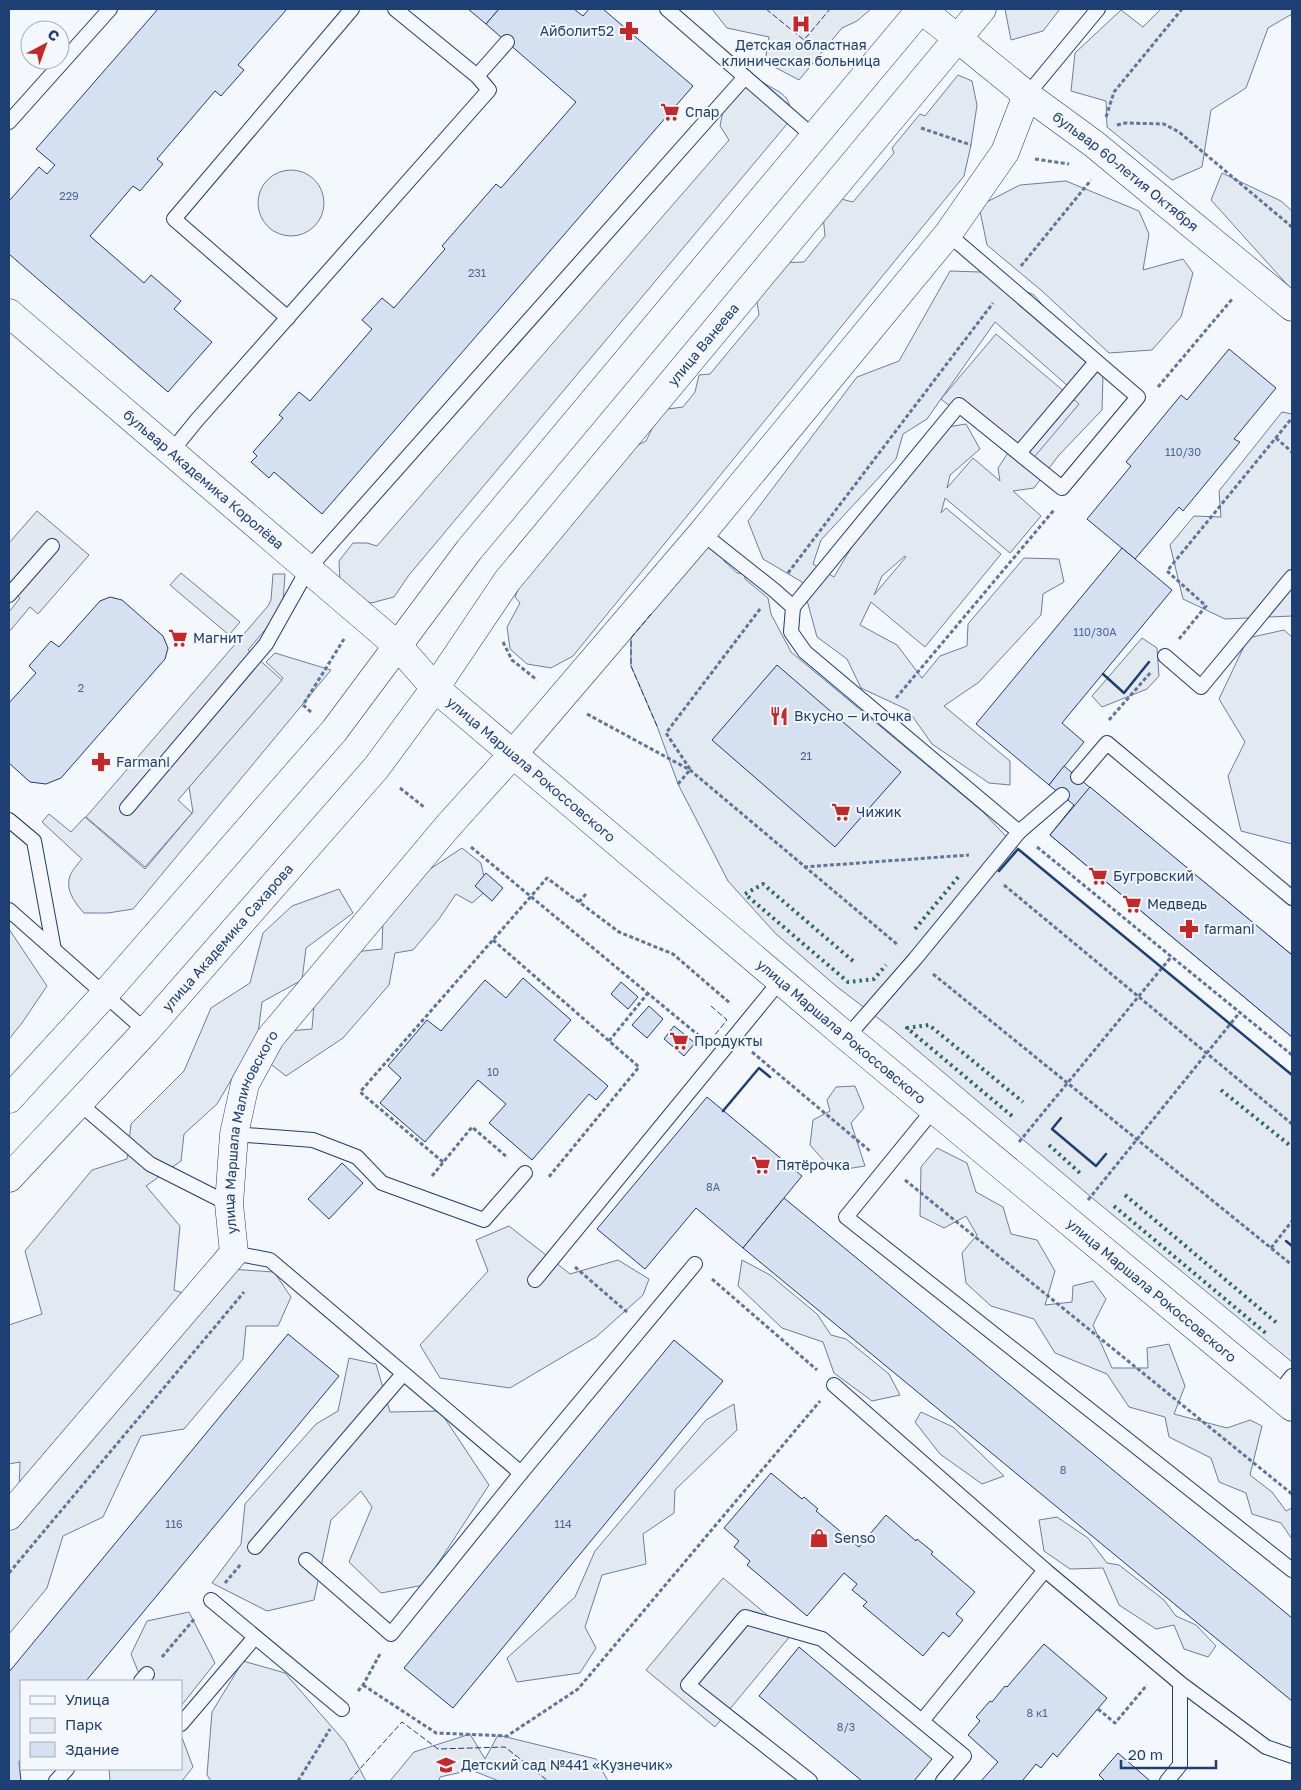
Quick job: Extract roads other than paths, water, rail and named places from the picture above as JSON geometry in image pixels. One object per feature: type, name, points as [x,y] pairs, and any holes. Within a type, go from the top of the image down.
[{"type":"street","name":"бульвар 60-летия Октября","points":[[921,9],[1027,95],[1103,143],[1292,308]]},
{"type":"street","points":[[9,1099],[105,994],[334,731],[469,550],[921,9]]},
{"type":"street","name":"улица Ванеева","points":[[435,688],[507,581],[982,9]]},
{"type":"street","name":"улица Маршала Малиновского","points":[[9,1516],[234,1253],[228,1204],[234,1134],[245,1084],[270,1038],[448,826],[560,700],[702,533],[948,234],[1005,152],[1027,95]]},
{"type":"street","name":"бульвар Академика Королёва","points":[[9,313],[398,646]]},
{"type":"street","name":"улица Маршала Рокоссовского","points":[[398,646],[435,688],[780,981],[1070,1222],[1287,1393]]},
{"type":"street","name":"улица Академика Сахарова","points":[[9,1178],[146,1031],[376,768],[435,688]]},
{"type":"lane","points":[[9,122],[110,9]]},
{"type":"lane","points":[[288,318],[174,219],[352,9]]},
{"type":"lane","points":[[171,452],[197,420],[489,90],[477,76],[395,9]]},
{"type":"lane","points":[[667,9],[814,137]]},
{"type":"lane","points":[[1027,95],[1098,9]]},
{"type":"lane","points":[[477,76],[506,42]]},
{"type":"lane","points":[[127,808],[266,644],[308,569],[745,77]]},
{"type":"lane","points":[[948,234],[1138,397],[1062,488],[959,405],[793,607],[791,632],[805,652],[1019,832]]},
{"type":"lane","points":[[1019,453],[1096,362]]},
{"type":"lane","points":[[702,533],[793,607]]},
{"type":"lane","points":[[9,595],[52,546]]},
{"type":"lane","points":[[1165,656],[1201,686],[1292,577]]},
{"type":"lane","points":[[1078,777],[1107,743],[1292,898]]},
{"type":"lane","points":[[847,1037],[915,959],[1019,832],[1062,795]]},
{"type":"lane","points":[[9,820],[34,842],[54,950]]},
{"type":"lane","points":[[9,910],[146,1031]]},
{"type":"lane","points":[[535,1280],[780,981]]},
{"type":"lane","points":[[79,1103],[150,1164],[228,1204]]},
{"type":"lane","points":[[934,1109],[846,1218],[1292,1570]]},
{"type":"lane","points":[[234,1134],[313,1140],[358,1157],[382,1183],[484,1220],[525,1172]]},
{"type":"lane","points":[[234,1253],[270,1260],[521,1473]]},
{"type":"lane","points":[[306,1560],[391,1634],[521,1473],[695,1264]]},
{"type":"lane","points":[[255,1547],[403,1374]]},
{"type":"lane","points":[[834,1385],[1045,1570],[1161,1668],[1266,1747],[1292,1756]]},
{"type":"lane","points":[[922,1721],[1045,1570]]},
{"type":"lane","points":[[211,1600],[342,1709]]},
{"type":"lane","points":[[810,1781],[688,1685],[745,1618],[822,1639],[922,1721],[964,1756],[943,1781]]},
{"type":"lane","points":[[182,1723],[255,1637]]},
{"type":"lane","points":[[1167,1781],[1180,1765],[1180,1683]]},
{"type":"lane","points":[[56,1781],[66,1770]]},
{"type":"place","name":"Детская областная клиническая больница","points":[[801,24]]},
{"type":"place","name":"Айболит52","points":[[629,31]]},
{"type":"place","name":"Спар","points":[[670,112]]},
{"type":"place","name":"Магнит","points":[[178,638]]},
{"type":"place","name":"Вкусно — и точка","points":[[779,716]]},
{"type":"place","name":"Farmani","points":[[101,762]]},
{"type":"place","name":"Чижик","points":[[841,812]]},
{"type":"place","name":"Бугровский","points":[[1098,876]]},
{"type":"place","name":"Медведь","points":[[1132,904]]},
{"type":"place","name":"farmani","points":[[1189,929]]},
{"type":"place","name":"Продукты","points":[[679,1041]]},
{"type":"place","name":"Пятёрочка","points":[[761,1165]]},
{"type":"place","name":"Senso","points":[[819,1538]]},
{"type":"place","name":"Детский сад №441 «Кузнечик»","points":[[446,1765]]}]
